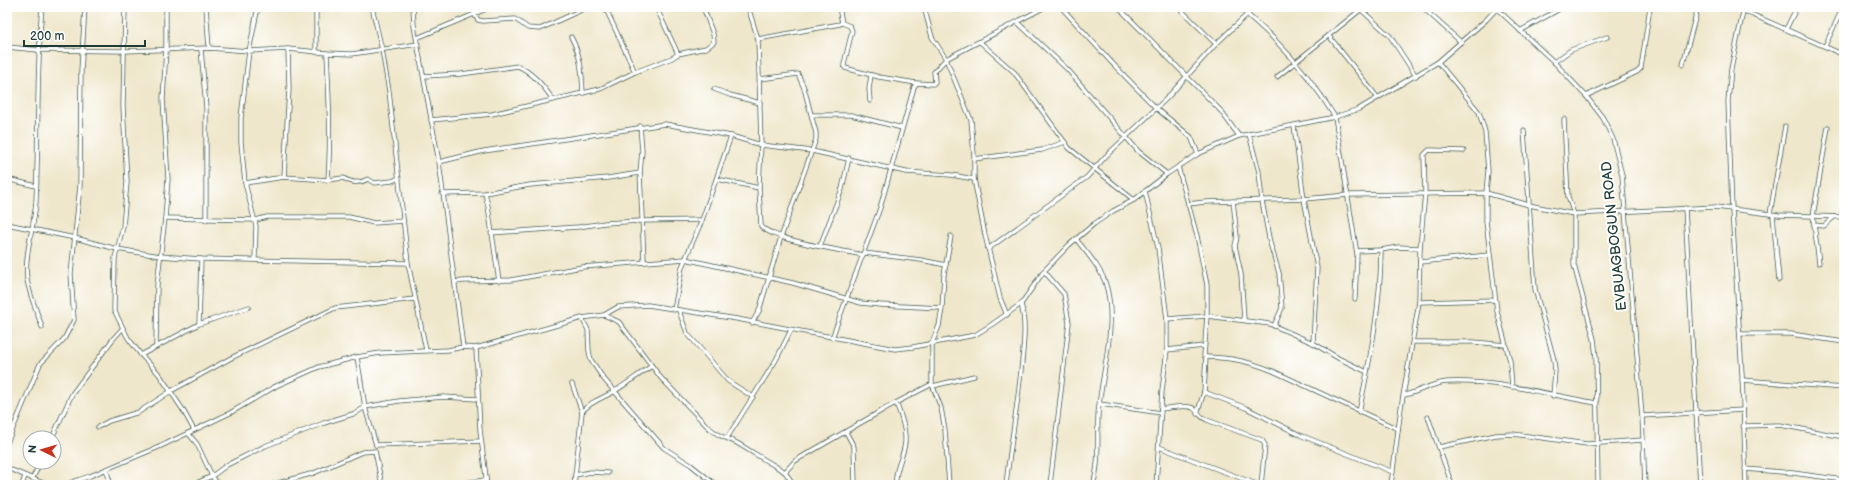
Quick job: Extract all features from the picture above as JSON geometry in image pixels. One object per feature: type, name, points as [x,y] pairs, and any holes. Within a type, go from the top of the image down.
[{"type":"street","points":[[42,7],[38,50],[36,186],[32,229],[29,242],[27,279],[31,296],[42,327]]},
{"type":"street","points":[[7,443],[40,364],[64,339],[73,325],[74,314],[72,274],[80,186],[81,71],[85,7]]},
{"type":"street","points":[[125,7],[123,106],[127,182],[123,227],[117,249],[114,310],[122,329],[141,355],[159,374],[194,430]]},
{"type":"street","points":[[156,345],[156,305],[168,180],[163,99],[166,49],[166,7]]},
{"type":"street","points":[[206,7],[209,48]]},
{"type":"street","points":[[255,259],[256,220],[252,211],[245,183],[241,142],[241,118],[249,51],[258,7]]},
{"type":"street","points":[[316,7],[316,52]]},
{"type":"street","points":[[372,7],[382,50],[389,91],[408,263],[426,350]]},
{"type":"street","points":[[413,7],[414,26],[438,162],[463,347]]},
{"type":"street","points":[[417,38],[491,7]]},
{"type":"street","points":[[474,14],[478,20],[515,19],[528,28],[540,30],[588,7]]},
{"type":"street","points":[[605,7],[635,72]]},
{"type":"street","points":[[656,7],[678,54]]},
{"type":"street","points":[[430,120],[492,114],[600,89],[678,54],[706,48],[714,42],[714,34],[703,7]]},
{"type":"street","points":[[748,7],[758,39],[761,144],[759,188],[761,226],[765,230],[781,237],[820,246],[863,254],[946,265]]},
{"type":"street","points":[[839,7],[842,23]]},
{"type":"street","points":[[924,7],[932,37],[946,59],[971,120],[974,179],[1000,298],[1007,315]]},
{"type":"street","points":[[758,39],[836,26],[842,23],[850,26],[852,31],[844,64],[845,68],[871,75],[917,83],[932,84],[935,82],[934,72],[946,59],[1045,7]]},
{"type":"street","points":[[1061,7],[1156,108],[1191,137],[1198,154]]},
{"type":"street","points":[[1118,7],[1220,110],[1239,136]]},
{"type":"street","points":[[1178,7],[1216,44]]},
{"type":"street","points":[[1239,7],[1274,38],[1296,62],[1324,99],[1335,117],[1357,252],[1355,299]]},
{"type":"street","points":[[988,248],[1064,195],[1087,177],[1094,168],[1156,108],[1216,44],[1255,7]]},
{"type":"street","points":[[1422,7],[1461,42]]},
{"type":"street","points":[[7,468],[32,479],[54,485],[66,484],[90,476],[159,447],[230,413],[276,386],[319,367],[357,357],[380,353],[448,350],[463,347],[476,348],[582,318],[604,315],[618,307],[628,305],[648,305],[895,349],[974,335],[1007,315],[1021,304],[1044,271],[1059,254],[1094,224],[1113,211],[1134,200],[1167,174],[1198,154],[1239,136],[1335,117],[1359,109],[1438,62],[1486,20],[1496,7]]},
{"type":"street","name":"EVBUAGBOGUN ROAD","points":[[1496,7],[1554,62],[1586,96],[1603,118],[1613,139],[1622,175],[1642,416],[1646,485]]},
{"type":"street","points":[[1520,31],[1563,7]]},
{"type":"street","points":[[1586,96],[1639,70],[1642,64],[1650,7]]},
{"type":"street","points":[[1683,64],[1698,7]]},
{"type":"street","points":[[1735,7],[1743,9],[1844,55]]},
{"type":"street","points":[[1786,29],[1797,7]]},
{"type":"street","points":[[1825,46],[1843,7]]},
{"type":"street","points":[[1277,77],[1329,36],[1361,8],[1390,36],[1416,76]]},
{"type":"street","points":[[1743,9],[1731,69],[1728,101],[1746,485]]},
{"type":"street","points":[[1017,22],[1068,70],[1125,138],[1138,151],[1167,174]]},
{"type":"street","points":[[571,36],[576,46],[581,63],[583,93]]},
{"type":"street","points":[[1329,36],[1378,98]]},
{"type":"street","points":[[1554,62],[1571,50],[1607,37]]},
{"type":"street","points":[[980,42],[1014,72],[1069,148],[1134,200]]},
{"type":"street","points":[[7,47],[38,50],[125,51],[209,48],[249,51],[288,49],[327,54],[352,54],[418,44]]},
{"type":"street","points":[[201,49],[206,108],[206,220]]},
{"type":"street","points":[[284,177],[289,89],[288,49]]},
{"type":"street","points":[[327,54],[330,102],[330,158],[328,180]]},
{"type":"street","points":[[1438,62],[1479,112],[1485,132],[1488,171],[1486,221],[1495,300],[1510,361],[1512,387]]},
{"type":"street","points":[[424,76],[461,74],[518,66],[524,69],[544,86],[553,100]]},
{"type":"street","points":[[752,323],[758,311],[781,237],[812,151],[816,133],[804,88],[798,74],[760,79]]},
{"type":"street","points":[[870,101],[869,89],[871,75]]},
{"type":"street","points":[[832,338],[880,208],[914,87],[917,83]]},
{"type":"street","points":[[714,89],[760,103]]},
{"type":"street","points":[[812,116],[851,115],[902,128]]},
{"type":"street","points":[[1564,119],[1568,197],[1574,214],[1574,265],[1594,339],[1596,363],[1598,485]]},
{"type":"street","points":[[438,162],[484,151],[640,126],[665,124],[731,136],[761,144],[849,158],[906,172],[974,179]]},
{"type":"street","points":[[640,126],[642,151],[640,173],[644,261]]},
{"type":"street","points":[[1294,126],[1304,199],[1317,268],[1313,343]]},
{"type":"street","points":[[1779,280],[1772,215],[1785,126]]},
{"type":"street","points":[[1819,263],[1813,216],[1828,127]]},
{"type":"street","points":[[1524,130],[1534,289],[1555,371],[1553,396]]},
{"type":"street","points":[[1249,134],[1259,172],[1262,201],[1270,243],[1279,273],[1282,308],[1274,326]]},
{"type":"street","points":[[731,136],[702,220],[682,267],[676,310],[687,333],[728,382],[753,397]]},
{"type":"street","points":[[974,159],[1042,150],[1065,142]]},
{"type":"street","points":[[1391,485],[1398,429],[1414,342],[1419,302],[1420,248],[1425,193],[1423,160],[1426,152],[1429,150],[1464,150]]},
{"type":"street","points":[[820,246],[842,189],[849,158]]},
{"type":"street","points":[[1178,167],[1197,236],[1207,285],[1207,316],[1204,346],[1204,356],[1206,357],[1204,392],[1197,414]]},
{"type":"street","points":[[442,194],[485,192],[530,185],[608,178],[640,173]]},
{"type":"street","points":[[245,183],[284,177],[328,180],[343,178],[350,182],[356,183],[368,179],[374,183],[392,181],[399,178]]},
{"type":"street","points":[[7,179],[36,186]]},
{"type":"street","points":[[717,179],[759,188]]},
{"type":"street","points":[[1146,191],[1158,248],[1167,319],[1167,350],[1156,485]]},
{"type":"street","points":[[485,192],[499,281]]},
{"type":"street","points":[[1188,204],[1204,202],[1304,199],[1348,195],[1486,193],[1574,214],[1716,207],[1772,215],[1844,217]]},
{"type":"street","points":[[1233,201],[1237,237],[1235,246],[1241,274],[1244,319]]},
{"type":"street","points":[[1685,208],[1700,485]]},
{"type":"street","points":[[165,218],[256,220],[268,217],[350,217],[374,223],[403,221]]},
{"type":"street","points":[[1814,225],[1824,226],[1834,217]]},
{"type":"street","points":[[491,233],[550,230],[605,223],[702,220]]},
{"type":"street","points":[[7,224],[75,238],[117,249],[160,256],[201,259],[408,263]]},
{"type":"street","points":[[948,485],[942,415],[932,385],[932,343],[939,326],[951,236]]},
{"type":"street","points":[[1076,239],[1105,280],[1108,293],[1109,339],[1100,404],[1096,466],[1093,485]]},
{"type":"street","points":[[1357,252],[1398,247],[1420,248]]},
{"type":"street","points":[[1359,412],[1377,306],[1381,250]]},
{"type":"street","points":[[1420,262],[1490,255]]},
{"type":"street","points":[[199,324],[201,259]]},
{"type":"street","points":[[455,282],[499,281],[528,278],[582,266],[685,259],[848,298],[861,303],[942,308]]},
{"type":"street","points":[[1044,271],[1064,294],[1069,318],[1050,484],[1066,485]]},
{"type":"street","points":[[98,426],[109,421],[140,412],[171,391],[261,343],[335,308],[415,299]]},
{"type":"street","points":[[1419,302],[1449,303],[1495,300]]},
{"type":"street","points":[[1006,485],[1017,410],[1024,342],[1024,320],[1021,304]]},
{"type":"street","points":[[141,355],[156,345],[199,324],[249,307]]},
{"type":"street","points":[[604,315],[619,322],[661,378],[709,428],[719,435],[737,442],[785,472],[794,485]]},
{"type":"street","points":[[1167,319],[1207,316],[1244,319],[1274,326],[1313,343],[1338,358],[1367,372]]},
{"type":"street","points":[[582,318],[588,330],[591,360],[615,391],[664,448],[691,465],[716,485]]},
{"type":"street","points":[[56,430],[72,394],[122,329]]},
{"type":"street","points":[[727,438],[776,360],[791,330]]},
{"type":"street","points":[[1740,334],[1791,334],[1844,342]]},
{"type":"street","points":[[1414,342],[1474,342],[1506,345]]},
{"type":"street","points":[[1167,350],[1204,346]]},
{"type":"street","points":[[476,348],[477,399],[487,485]]},
{"type":"street","points":[[357,357],[364,407],[376,445],[375,451],[382,485]]},
{"type":"street","points":[[1206,357],[1233,358],[1252,363],[1273,371],[1398,429]]},
{"type":"street","points":[[582,412],[586,406],[615,391],[635,376],[652,366]]},
{"type":"street","points":[[785,472],[795,461],[896,403],[932,385],[974,376]]},
{"type":"street","points":[[1742,380],[1844,388]]},
{"type":"street","points":[[1404,395],[1438,383],[1466,382],[1512,387],[1596,403]]},
{"type":"street","points":[[572,384],[582,412],[574,485]]},
{"type":"street","points":[[1204,392],[1246,408],[1300,435],[1393,472]]},
{"type":"street","points":[[192,485],[212,476],[227,465],[265,446],[324,423],[356,413],[364,407],[399,401],[443,397],[477,399]]},
{"type":"street","points":[[896,403],[901,414],[905,442],[896,472],[896,485]]},
{"type":"street","points":[[1100,404],[1161,411],[1189,407],[1195,410],[1200,417],[1264,442],[1260,485],[1159,447]]},
{"type":"street","points":[[1642,416],[1743,410]]},
{"type":"street","points":[[1428,417],[1452,485]]},
{"type":"street","points":[[1743,426],[1780,425],[1844,437]]},
{"type":"street","points":[[846,432],[854,447],[855,485]]},
{"type":"street","points":[[188,433],[197,444],[212,476],[218,485]]},
{"type":"street","points":[[1439,447],[1496,435],[1513,434],[1587,444],[1643,440]]},
{"type":"street","points":[[376,445],[481,441]]},
{"type":"street","points":[[271,485],[314,473],[362,452],[375,451]]},
{"type":"street","points":[[106,469],[111,485]]},
{"type":"street","points":[[1745,469],[1793,473],[1844,480]]},
{"type":"street","points":[[32,479],[37,470]]},
{"type":"street","points":[[575,475],[591,472],[608,473]]},
{"type":"street","points":[[22,485],[24,476]]},
{"type":"street","points":[[448,485],[486,480]]}]
